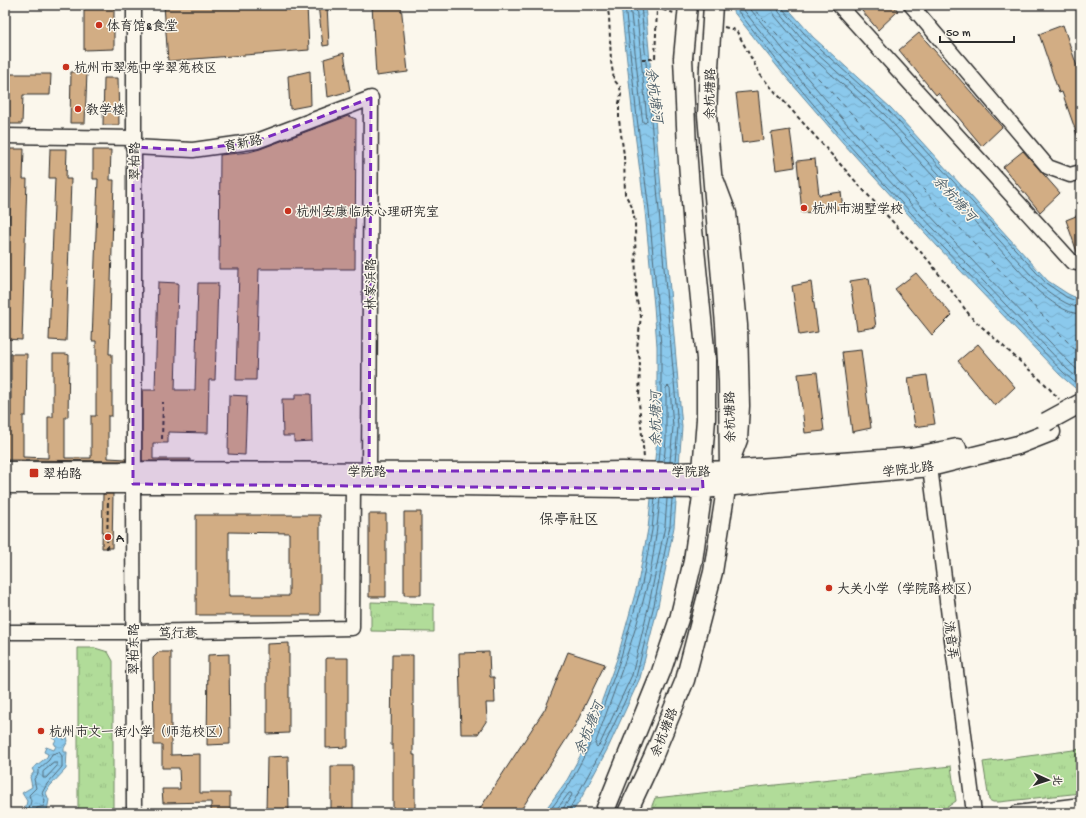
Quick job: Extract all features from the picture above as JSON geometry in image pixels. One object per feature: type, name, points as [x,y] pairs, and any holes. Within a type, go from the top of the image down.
[{"type":"main road","name":"余杭塘路","points":[[626,813],[653,757],[685,680],[713,572],[729,470],[728,381],[725,324],[707,115],[713,5]]},
{"type":"main road","name":"余杭塘路","points":[[604,813],[661,672],[679,620],[693,561],[702,480],[706,419],[706,359],[686,148],[683,9]]},
{"type":"main road","name":"学院北路","points":[[726,487],[930,466],[1018,445],[1049,427],[1081,403]]},
{"type":"main road","name":"学院北路","points":[[729,470],[912,457],[951,450],[1049,427],[1081,415]]},
{"type":"main road","name":"学院路","points":[[702,480],[729,470]]},
{"type":"main road","name":"学院路","points":[[5,471],[133,478],[354,484],[702,480],[726,487]]},
{"type":"main road","name":"学院路","points":[[5,484],[133,478],[369,471],[573,472],[648,480]]},
{"type":"street","name":"翠柏路","points":[[133,478],[134,5]]},
{"type":"street","points":[[839,5],[1072,262],[1081,264]]},
{"type":"street","points":[[911,5],[1048,166],[1070,175],[1081,172]]},
{"type":"street","name":"育新路","points":[[5,136],[133,143],[193,150],[257,141],[371,98]]},
{"type":"street","name":"林家浜路","points":[[369,471],[371,98]]},
{"type":"street","name":"流音弄","points":[[930,466],[974,813]]},
{"type":"street","name":"翠柏东路","points":[[133,478],[134,813]]},
{"type":"street","name":"笃行巷","points":[[5,632],[133,632],[352,628],[354,484]]},
{"type":"street","points":[[1017,813],[1081,805]]},
{"type":"path","points":[[607,5],[609,16],[610,61],[614,80],[620,87],[621,95],[619,103],[619,120],[624,155],[625,194],[632,206],[635,222],[636,297],[641,316],[637,348],[640,360],[640,421],[643,436],[644,460],[648,480]]},
{"type":"path","points":[[642,59],[655,58],[657,8],[683,9]]},
{"type":"path","points":[[721,26],[736,30],[761,76],[867,194],[929,260],[971,318],[1045,384],[1060,400]]},
{"type":"path","points":[[162,439],[163,402]]},
{"type":"path","points":[[107,548],[108,498]]},
{"type":"highlighted area","points":[[371,98],[369,471],[702,471],[703,489],[133,484],[133,147],[193,150],[257,141]]},
{"type":"green space","points":[[371,602],[434,604],[434,632],[371,631]]},
{"type":"green space","points":[[78,648],[95,648],[108,652],[113,661],[113,813],[78,813]]},
{"type":"green space","points":[[1081,749],[1081,793],[999,802],[989,800],[983,762]]},
{"type":"green space","points":[[951,766],[956,801],[943,810],[916,813],[649,813],[655,798]]},
{"type":"water","points":[[621,5],[645,5],[682,427],[674,527],[658,606],[640,678],[608,748],[578,804],[571,813],[543,813],[567,780],[585,747],[617,659],[638,583],[648,529],[657,439],[657,346],[654,306],[645,211]]},
{"type":"water","name":"余杭塘河","points":[[728,5],[785,5],[813,37],[891,108],[1048,281],[1068,294],[1081,300],[1081,393],[1060,375],[938,247],[843,143],[780,70]]},
{"type":"water","points":[[57,736],[63,737],[64,740],[67,737],[68,741],[64,748],[64,752],[67,752],[66,769],[50,786],[46,793],[49,800],[47,811],[40,811],[39,813],[22,813],[25,810],[27,801],[22,793],[32,787],[30,777],[34,772],[32,769],[47,757],[48,754],[44,752],[46,747],[54,750],[56,746],[54,743],[56,740],[52,738]]},
{"type":"building","name":"体育馆&食堂","points":[[84,5],[114,5],[114,49],[84,50]]},
{"type":"building","points":[[164,5],[307,5],[309,50],[168,61]]},
{"type":"building","points":[[318,5],[327,5],[329,45],[323,46]]},
{"type":"building","points":[[372,5],[401,5],[408,72],[376,76]]},
{"type":"building","points":[[857,5],[893,5],[898,11],[878,30]]},
{"type":"building","points":[[1063,25],[1081,78],[1081,143],[1062,92],[1059,93],[1039,34]]},
{"type":"building","points":[[919,33],[1002,127],[982,146],[938,93],[936,95],[899,50]]},
{"type":"building","points":[[344,53],[350,91],[328,97],[324,59]]},
{"type":"building","points":[[310,71],[311,105],[290,109],[288,76]]},
{"type":"building","points":[[71,72],[87,72],[85,123],[70,123]]},
{"type":"building","points":[[5,74],[51,74],[50,95],[23,95],[22,124],[7,124],[8,95],[5,95]]},
{"type":"building","points":[[104,78],[118,78],[119,125],[103,125]]},
{"type":"building","points":[[758,91],[763,140],[742,143],[736,93]]},
{"type":"building","name":"杭州安康临床心理研究室","points":[[348,116],[356,119],[355,269],[259,269],[256,380],[236,380],[239,269],[219,269],[220,155],[249,152],[260,149]]},
{"type":"building","points":[[790,130],[795,167],[776,170],[771,133]]},
{"type":"building","points":[[6,149],[24,149],[23,179],[27,179],[22,340],[5,339],[11,178],[5,178]]},
{"type":"building","points":[[50,149],[67,149],[66,179],[71,179],[66,341],[49,340],[55,178],[49,178]]},
{"type":"building","points":[[93,150],[111,150],[110,180],[114,180],[109,354],[112,354],[112,416],[108,416],[108,458],[126,459],[126,461],[5,460],[6,416],[11,416],[11,354],[27,354],[26,416],[23,416],[23,457],[48,458],[48,417],[53,417],[53,354],[66,354],[69,355],[68,417],[65,417],[65,458],[91,458],[91,416],[96,416],[96,341],[92,341],[98,179],[93,179]]},
{"type":"building","points":[[1023,151],[1060,193],[1040,212],[1003,167]]},
{"type":"building","points":[[815,159],[819,195],[841,192],[843,209],[802,213],[797,161]]},
{"type":"building","points":[[1081,214],[1081,255],[1078,255],[1066,220]]},
{"type":"building","points":[[916,273],[952,315],[932,335],[895,289]]},
{"type":"building","points":[[869,278],[876,327],[857,330],[850,281]]},
{"type":"building","points":[[158,282],[178,283],[175,390],[195,390],[198,283],[218,283],[215,380],[209,380],[208,433],[168,432],[168,443],[153,443],[153,459],[190,459],[190,461],[142,461],[142,390],[155,390]]},
{"type":"building","points":[[811,282],[818,332],[799,335],[792,286]]},
{"type":"building","points":[[978,344],[1015,387],[995,406],[958,361]]},
{"type":"building","points":[[861,350],[871,428],[852,432],[842,352]]},
{"type":"building","points":[[817,372],[824,431],[805,433],[798,374]]},
{"type":"building","points":[[927,375],[935,424],[915,427],[908,378]]},
{"type":"building","points":[[295,394],[311,394],[312,441],[294,442],[294,436],[283,436],[282,399],[295,399]]},
{"type":"building","points":[[229,395],[247,396],[245,455],[228,454]]},
{"type":"building","points":[[103,494],[113,494],[112,548],[102,548]]},
{"type":"building","points":[[404,512],[421,512],[421,595],[404,595]]},
{"type":"building","points":[[369,514],[386,514],[386,597],[369,597]]},
{"type":"building","points":[[196,515],[320,515],[320,615],[196,615]],"holes":[[[229,532],[289,533],[289,596],[229,596]]]},
{"type":"building","points":[[289,643],[289,733],[267,734],[267,644]]},
{"type":"building","points":[[159,652],[171,652],[171,755],[200,754],[200,793],[230,793],[230,813],[211,813],[211,802],[163,803],[162,789],[180,789],[179,768],[162,768],[162,745],[154,745],[153,658]]},
{"type":"building","points":[[489,652],[490,677],[494,677],[495,703],[486,703],[487,720],[478,734],[461,734],[459,653]]},
{"type":"building","points":[[568,652],[605,664],[576,724],[519,813],[477,813],[545,709]]},
{"type":"building","points":[[229,654],[230,744],[207,745],[208,655]]},
{"type":"building","points":[[392,655],[413,655],[413,755],[415,755],[415,813],[393,813],[393,745],[391,745]]},
{"type":"building","points":[[326,658],[348,658],[348,747],[326,748]]},
{"type":"building","points":[[288,756],[289,813],[266,813],[267,757]]},
{"type":"building","points":[[331,766],[353,766],[353,813],[331,813]]},
{"type":"ferry route","points":[[750,5],[1081,356]]},
{"type":"place","name":"体育馆&食堂","points":[[99,25]]},
{"type":"place","name":"杭州市翠苑中学翠苑校区","points":[[66,67]]},
{"type":"place","name":"教学楼","points":[[78,109]]},
{"type":"place","name":"杭州市湖墅学校","points":[[804,208]]},
{"type":"place","name":"杭州安康临床心理研究室","points":[[288,211]]},
{"type":"place","name":"翠柏路","points":[[34,473]]},
{"type":"place","name":"A","points":[[108,537]]},
{"type":"place","name":"大关小学（学院路校区）","points":[[829,588]]},
{"type":"place","name":"杭州市文一街小学（师范校区）","points":[[41,731]]},
{"type":"district","name":"保亭社区","points":[[569,519]]}]
